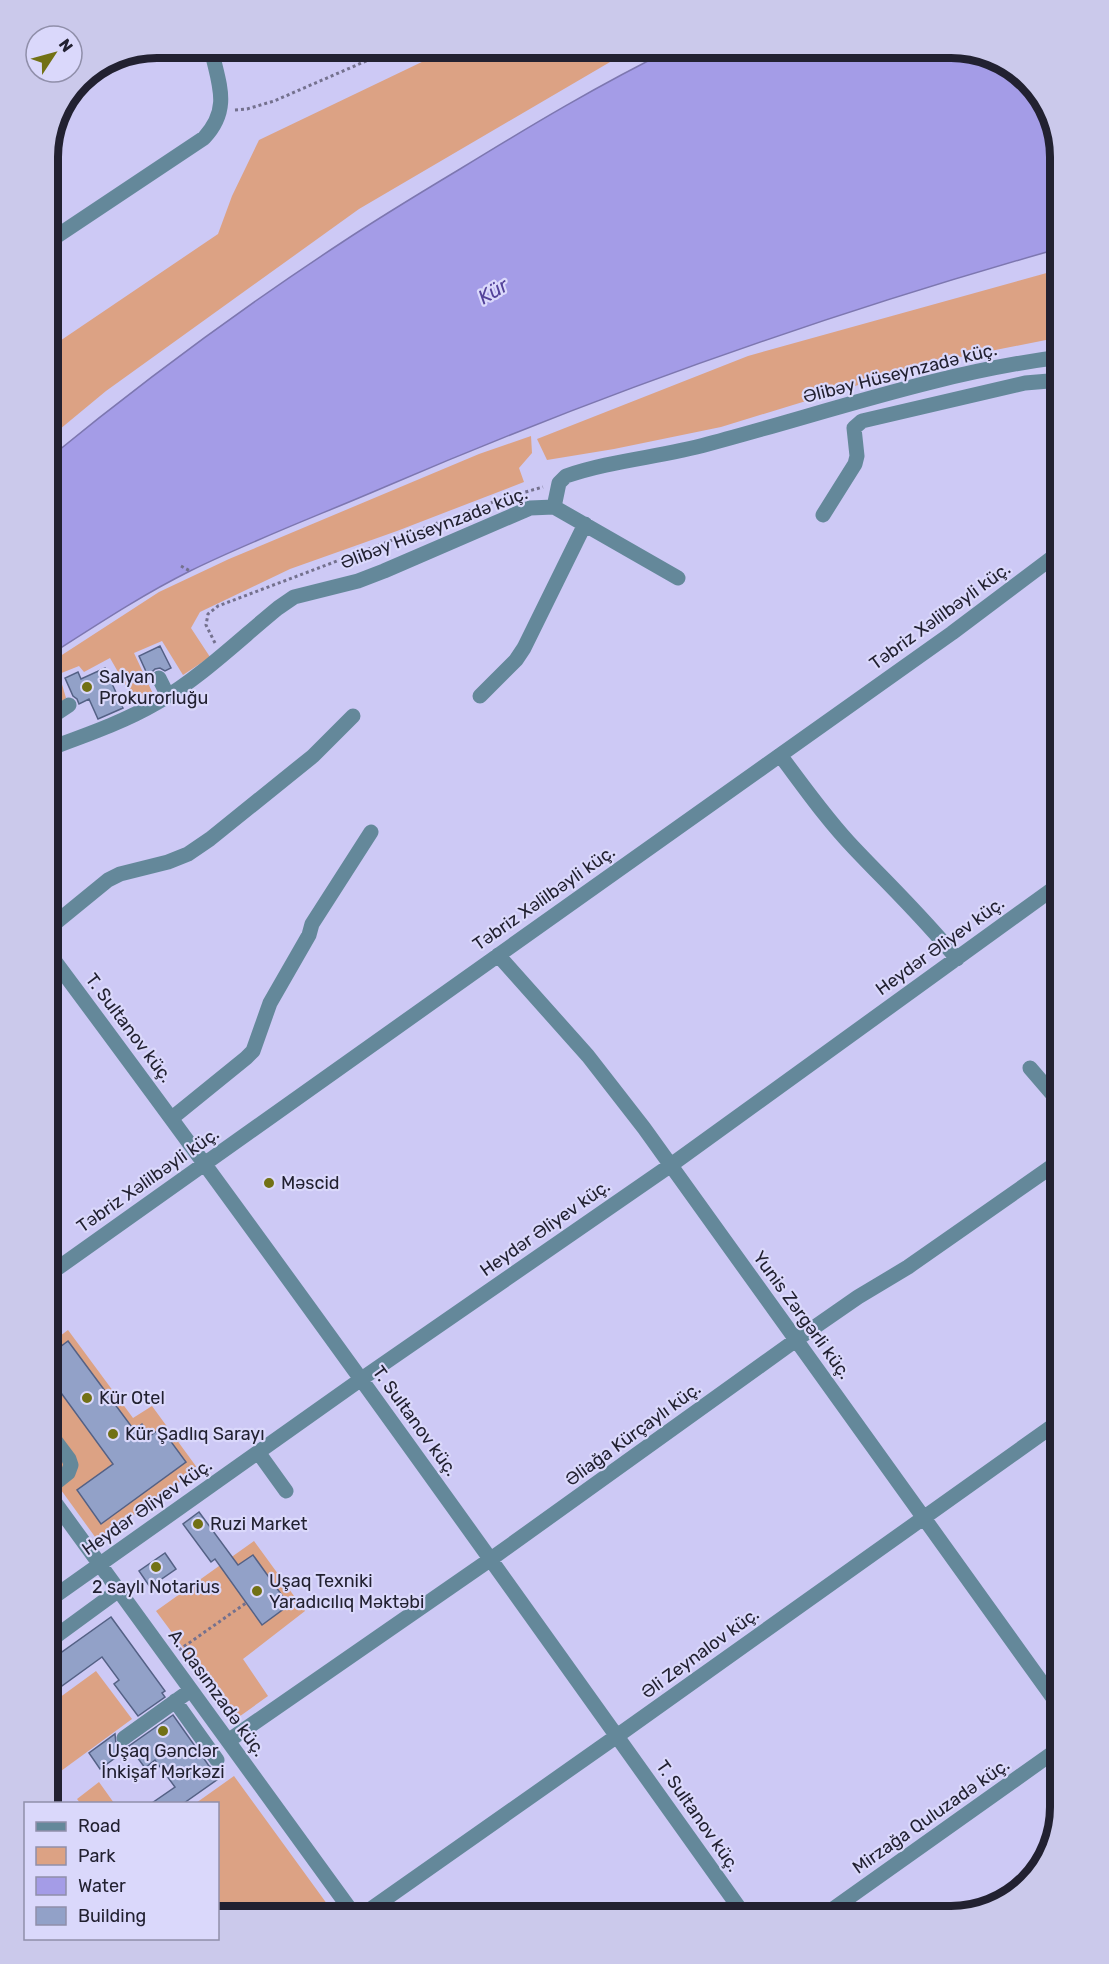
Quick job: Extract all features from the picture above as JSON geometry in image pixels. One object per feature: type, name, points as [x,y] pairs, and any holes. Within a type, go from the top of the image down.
[{"type":"street","points":[[59,235],[204,138],[215,126],[221,110],[213,58]]},
{"type":"street","name":"Əlibəy Hüseynzadə küç.","points":[[59,744],[115,724],[168,696],[294,597],[358,581],[530,508],[554,507],[559,483],[566,476],[686,451],[945,379],[1050,358]]},
{"type":"street","points":[[823,515],[855,464],[857,456],[854,428],[862,421],[1024,383],[1050,381]]},
{"type":"street","points":[[554,507],[678,578]]},
{"type":"street","points":[[480,696],[516,660],[524,648],[585,524]]},
{"type":"street","name":"Təbriz Xəlilbəyli küç.","points":[[58,1268],[952,633],[1050,559]]},
{"type":"street","points":[[159,678],[168,696]]},
{"type":"street","points":[[59,712],[69,705]]},
{"type":"street","points":[[59,920],[108,880],[120,874],[168,862],[188,854],[210,839],[314,756],[353,716]]},
{"type":"street","points":[[780,755],[826,817],[933,929],[957,959]]},
{"type":"street","points":[[172,1118],[253,1051],[279,985],[309,935],[312,924],[371,832]]},
{"type":"street","name":"Heydər Əliyev küç.","points":[[58,1594],[360,1380],[670,1165],[1050,891]]},
{"type":"street","name":"Yunis Zərgərli küç.","points":[[498,955],[588,1056],[670,1165],[1050,1694]]},
{"type":"street","name":"T. Sultanov küç.","points":[[59,966],[205,1163],[738,1906]]},
{"type":"street","points":[[1030,1068],[1050,1091]]},
{"type":"street","name":"Əliağa Kürçaylı küç.","points":[[228,1741],[491,1559],[796,1340],[858,1297],[908,1267],[1050,1168]]},
{"type":"street","name":"Əli Zeynalov küç.","points":[[376,1905],[1050,1428]]},
{"type":"street","points":[[58,1445],[71,1465],[68,1473],[58,1482]]},
{"type":"street","points":[[258,1452],[286,1491]]},
{"type":"street","name":"A. Qasımzadə küç.","points":[[58,1505],[347,1905]]},
{"type":"street","points":[[58,1635],[119,1590]]},
{"type":"street","points":[[124,1738],[191,1690]]},
{"type":"street","points":[[175,1701],[217,1760]]},
{"type":"street","name":"Mirzağa Quluzadə küç.","points":[[837,1906],[1050,1755]]},
{"type":"path","points":[[221,110],[247,109],[274,101],[372,58]]},
{"type":"path","points":[[222,654],[206,625],[208,615],[218,606],[525,491],[559,483]]},
{"type":"path","points":[[181,566],[190,571]]},
{"type":"path","points":[[168,1658],[246,1603]]},
{"type":"green space","points":[[429,58],[616,59],[359,209],[106,391],[59,430],[59,342],[218,234],[232,196],[259,140]]},
{"type":"green space","points":[[1050,272],[1050,339],[930,363],[721,427],[614,449],[547,460],[537,439],[748,356]]},
{"type":"green space","points":[[531,436],[532,453],[519,468],[524,482],[290,569],[200,612],[191,628],[210,657],[183,675],[162,641],[134,653],[153,694],[137,705],[110,658],[84,672],[79,666],[59,674],[66,698],[59,704],[59,657],[159,592],[229,559],[479,454]]},
{"type":"green space","points":[[68,1330],[133,1418],[152,1406],[198,1469],[98,1541],[58,1486],[58,1337]]},
{"type":"green space","points":[[254,1541],[305,1611],[243,1659],[268,1696],[236,1719],[156,1611]]},
{"type":"green space","points":[[96,1671],[132,1719],[61,1771],[58,1767],[58,1699]]},
{"type":"green space","points":[[234,1776],[328,1905],[219,1905],[219,1802],[197,1802]]},
{"type":"green space","points":[[99,1782],[113,1802],[79,1802],[77,1799]]},
{"type":"water","name":"Kür","points":[[653,59],[958,59],[983,64],[1006,75],[1026,92],[1045,126],[1049,138],[1050,158],[1050,251],[804,327],[552,418],[469,451],[190,571],[135,601],[59,649],[59,450],[192,347],[265,294],[356,233],[539,121]]},
{"type":"building","points":[[160,646],[171,668],[165,671],[160,668],[155,669],[149,678],[139,656]]},
{"type":"building","points":[[105,668],[123,708],[98,719],[89,699],[79,704],[65,678],[78,672],[81,679]]},
{"type":"building","points":[[68,1341],[134,1430],[142,1424],[150,1436],[161,1428],[186,1462],[101,1524],[77,1490],[113,1464],[58,1389],[58,1348]]},
{"type":"building","points":[[199,1512],[238,1565],[253,1555],[289,1605],[262,1625],[215,1559],[211,1562],[183,1524]]},
{"type":"building","points":[[165,1553],[176,1569],[150,1587],[139,1571]]},
{"type":"building","points":[[111,1617],[165,1691],[162,1693],[165,1697],[138,1716],[114,1684],[119,1680],[102,1657],[58,1689],[58,1655]]},
{"type":"building","points":[[173,1715],[209,1766],[215,1769],[221,1777],[185,1802],[153,1802],[175,1787],[155,1760],[145,1768],[129,1746]]},
{"type":"building","points":[[115,1734],[116,1744],[126,1750],[100,1769],[89,1753]]},
{"type":"place","name":"Salyan Prokurorluğu","points":[[87,687]]},
{"type":"place","name":"Məscid","points":[[269,1183]]},
{"type":"place","name":"Kür Otel","points":[[87,1398]]},
{"type":"place","name":"Kür Şadlıq Sarayı","points":[[113,1434]]},
{"type":"place","name":"Ruzi Market","points":[[198,1524]]},
{"type":"place","name":"2 saylı Notarius","points":[[156,1567]]},
{"type":"place","name":"Uşaq Texniki Yaradıcılıq Məktəbi","points":[[257,1591]]},
{"type":"place","name":"Uşaq Gənclər İnkişaf Mərkəzi","points":[[163,1731]]}]
